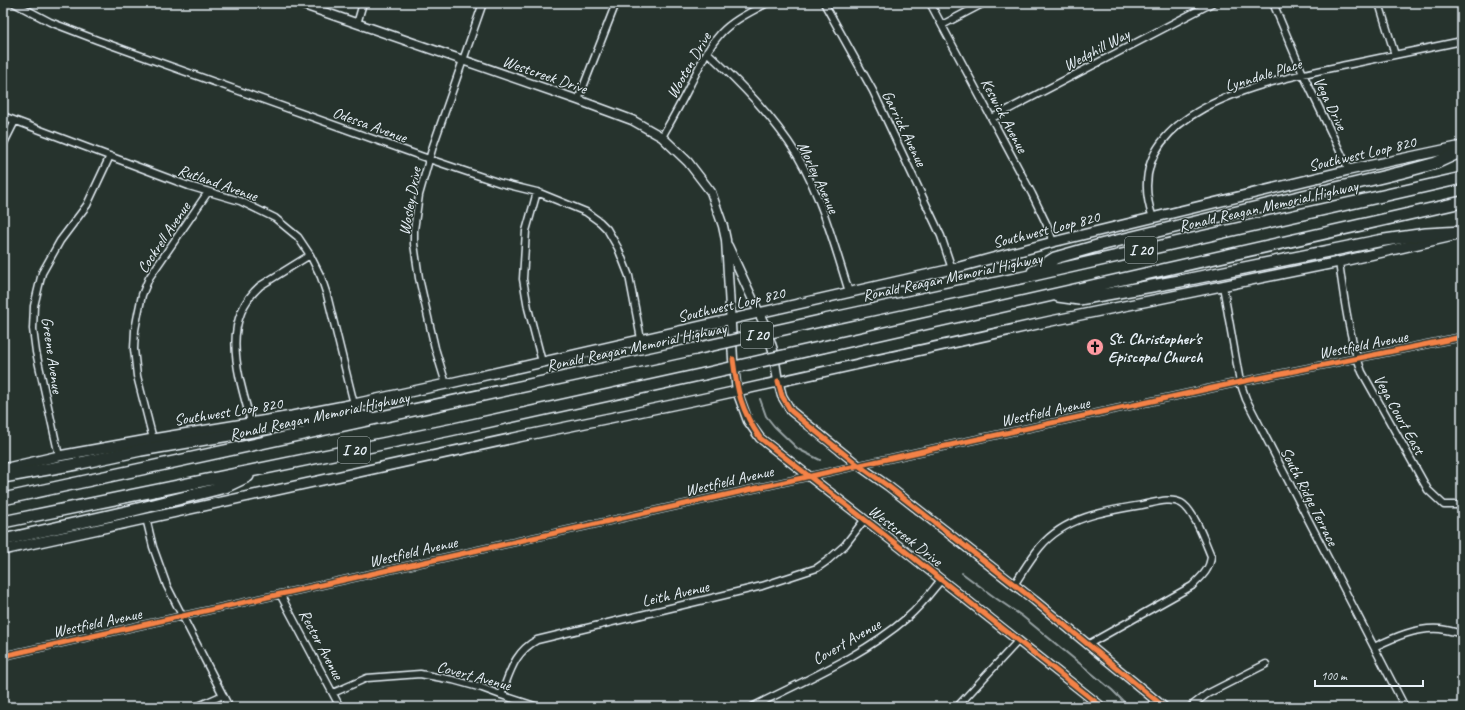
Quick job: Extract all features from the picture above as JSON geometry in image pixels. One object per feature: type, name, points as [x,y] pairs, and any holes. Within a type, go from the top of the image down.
[{"type":"highway","points":[[1025,277],[1055,258],[1396,174],[1436,163],[1462,151]]},
{"type":"highway","name":"Ronald Reagan Memorial Highway","points":[[3,499],[378,419],[1025,277],[1462,178]]},
{"type":"highway","name":"I 20","points":[[3,522],[450,430],[1462,202]]},
{"type":"highway","points":[[1053,295],[1079,299],[1187,280],[1378,241],[1426,234],[1462,233]]},
{"type":"highway","points":[[3,477],[149,449],[348,415],[378,419]]},
{"type":"highway","points":[[3,540],[226,487],[261,469]]},
{"type":"main road","name":"Southwest Loop 820","points":[[3,469],[59,456],[153,438],[354,404],[446,384],[952,269],[1053,242],[1349,170],[1462,146]]},
{"type":"main road","points":[[3,550],[516,437],[852,366],[1051,321],[1339,262],[1462,233]]},
{"type":"street","name":"Odessa Avenue","points":[[14,3],[50,22],[97,40],[429,159],[500,183],[537,192],[586,212],[607,229],[618,248],[629,276],[642,339]]},
{"type":"street","name":"Westcreek Drive","points":[[298,3],[578,100],[632,120],[662,137],[688,162],[711,192],[723,226],[726,240],[730,319],[737,391],[748,421],[760,438],[865,519],[1096,705]]},
{"type":"street","points":[[357,24],[363,3]]},
{"type":"street","name":"Wosley Drive","points":[[446,384],[435,348],[419,278],[414,244],[414,230],[419,195],[429,159],[483,3]]},
{"type":"street","points":[[578,100],[616,3]]},
{"type":"street","name":"Wooten Drive","points":[[662,137],[707,52],[722,32],[738,20],[767,3]]},
{"type":"street","name":"Garrick Avenue","points":[[824,3],[873,91],[938,229],[952,269]]},
{"type":"street","name":"Keswick Avenue","points":[[930,3],[1032,194],[1047,225],[1053,242]]},
{"type":"street","points":[[942,25],[984,3]]},
{"type":"street","name":"Wedghill Way","points":[[992,118],[1212,3]]},
{"type":"street","name":"Vega Drive","points":[[1273,3],[1303,74],[1349,170]]},
{"type":"street","points":[[1379,3],[1395,55]]},
{"type":"street","name":"Lynndale Place","points":[[1154,218],[1149,205],[1148,176],[1151,163],[1162,142],[1176,127],[1201,110],[1239,92],[1263,84],[1303,74],[1462,42]]},
{"type":"street","name":"Morley Avenue","points":[[707,52],[746,90],[772,120],[797,156],[812,186],[829,230],[849,292]]},
{"type":"street","name":"Rutland Avenue","points":[[3,116],[189,186],[240,201],[274,218],[298,237],[310,255],[321,277],[354,404]]},
{"type":"street","points":[[3,145],[15,121]]},
{"type":"street","name":"Greene Avenue","points":[[59,456],[36,352],[33,329],[34,306],[42,272],[60,241],[87,204],[110,156]]},
{"type":"street","name":"Cockrell Avenue","points":[[153,438],[137,376],[134,349],[135,330],[142,295],[149,278],[208,192]]},
{"type":"street","points":[[537,192],[526,231],[523,279],[528,308],[542,362]]},
{"type":"street","name":"Westcreek Drive","points":[[726,240],[759,313],[773,350],[782,396],[791,411],[858,465],[888,486],[1089,644],[1164,707]]},
{"type":"street","points":[[251,422],[236,365],[235,351],[237,325],[243,306],[253,292],[260,286],[310,255]]},
{"type":"street","name":"Vega Court East","points":[[1339,262],[1348,321],[1357,359],[1362,372],[1428,490],[1444,505],[1462,505]]},
{"type":"street","name":"South Ridge Terrace","points":[[1223,286],[1240,382],[1246,399],[1405,707]]},
{"type":"street","name":"Westfield Avenue","points":[[3,656],[858,465],[1240,382],[1462,337]]},
{"type":"street","points":[[1014,585],[1040,547],[1055,533],[1077,520],[1115,509],[1170,500],[1181,503],[1190,512],[1211,556],[1210,564],[1204,575],[1192,586],[1089,644]]},
{"type":"street","points":[[146,518],[153,547],[164,580],[229,707]]},
{"type":"street","name":"Leith Avenue","points":[[501,696],[516,658],[526,645],[537,640],[762,586],[817,568],[845,544],[865,519]]},
{"type":"street","name":"Covert Avenue","points":[[752,707],[837,664],[892,630],[910,616],[941,580]]},
{"type":"street","name":"Rector Avenue","points":[[280,594],[340,707]]},
{"type":"street","points":[[1374,647],[1400,635],[1429,628],[1442,629],[1462,634]]},
{"type":"street","points":[[957,707],[1018,641]]},
{"type":"street","points":[[1190,707],[1207,694],[1266,664]]},
{"type":"street","name":"Covert Avenue","points":[[333,693],[367,678],[420,674],[453,680],[482,688],[501,696],[538,707]]},
{"type":"street","points":[[196,707],[223,694]]},
{"type":"waterway","points":[[760,399],[766,416],[774,426],[798,449],[820,460]]},
{"type":"waterway","points":[[962,573],[1022,616],[1112,690],[1129,707]]},
{"type":"cycle path","points":[[3,656],[932,449],[1240,382],[1462,337]]},
{"type":"cycle path","points":[[733,359],[738,391],[744,409],[760,438],[1102,707]]},
{"type":"cycle path","points":[[778,381],[782,396],[791,411],[858,465],[888,486],[1034,600],[1164,707]]},
{"type":"place","name":"St. Christopher's Episcopal Church","points":[[1095,347]]}]
